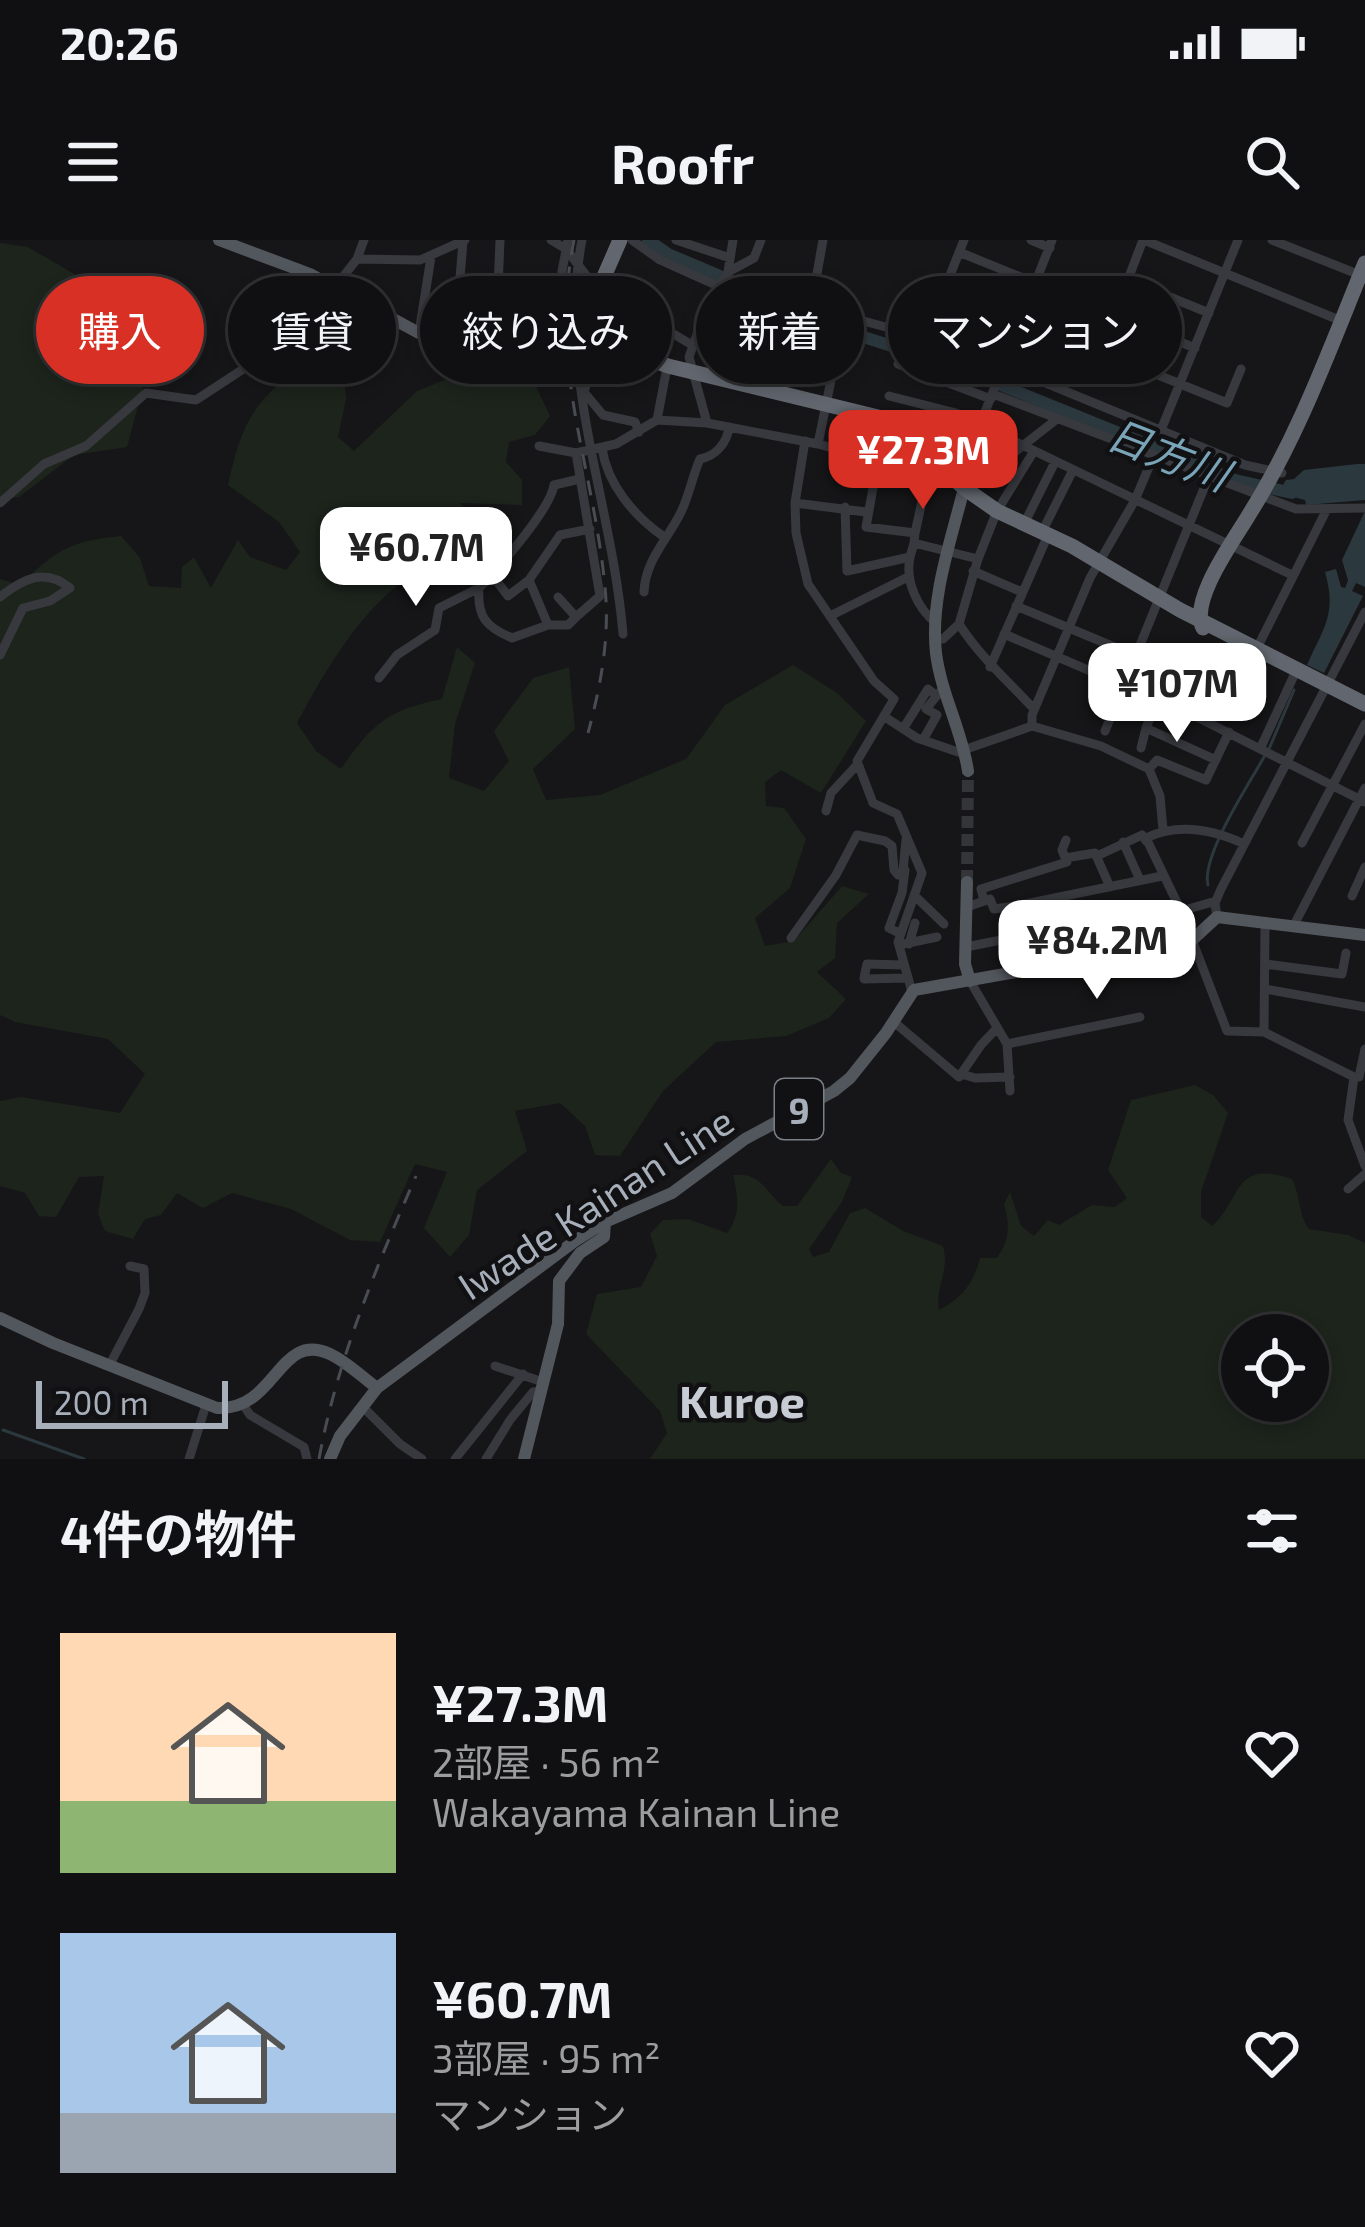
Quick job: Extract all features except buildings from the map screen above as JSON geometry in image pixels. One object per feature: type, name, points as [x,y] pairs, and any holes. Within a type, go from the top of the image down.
[{"type":"highway","points":[[608,276],[620,240]]},
{"type":"highway","points":[[1180,610],[1195,613],[1203,602],[1279,473],[1358,300],[1364,274]]},
{"type":"highway","points":[[672,367],[878,417],[931,467],[997,511],[1101,561],[1214,633]]},
{"type":"highway","points":[[1214,633],[1207,609],[1233,548]]},
{"type":"highway","points":[[1199,621],[1203,602]]},
{"type":"highway","points":[[1180,610],[1214,633],[1365,709]]},
{"type":"main road","points":[[219,240],[245,244],[314,276]]},
{"type":"main road","points":[[396,321],[419,334]]},
{"type":"main road","points":[[965,489],[949,550],[936,639],[940,691],[965,751],[968,771]]},
{"type":"main road","points":[[967,882],[970,982]]},
{"type":"main road","points":[[909,985],[970,982],[1191,941],[1216,909],[1265,925],[1365,935]]},
{"type":"main road","name":"Iwade Kainan Line","points":[[330,1459],[340,1436],[377,1388],[604,1222],[672,1192],[745,1139],[850,1078],[894,1022],[909,985]]},
{"type":"main road","points":[[524,1459],[558,1324],[559,1281],[580,1252],[604,1237],[604,1222]]},
{"type":"main road","points":[[0,1318],[206,1405],[244,1406],[259,1396],[291,1355],[304,1351],[323,1351],[335,1357],[377,1388]]},
{"type":"street","points":[[344,276],[364,240]]},
{"type":"street","points":[[357,259],[431,257],[464,240]]},
{"type":"street","points":[[461,276],[464,240]]},
{"type":"street","points":[[499,276],[500,240]]},
{"type":"street","points":[[551,240],[567,244],[588,276]]},
{"type":"street","points":[[575,276],[582,240]]},
{"type":"street","points":[[632,240],[660,260],[697,276]]},
{"type":"street","points":[[726,276],[733,240]]},
{"type":"street","points":[[728,272],[754,258],[761,240]]},
{"type":"street","points":[[817,276],[823,240]]},
{"type":"street","points":[[949,276],[964,240]]},
{"type":"street","points":[[1030,240],[1051,244],[1039,276]]},
{"type":"street","points":[[1182,378],[1238,240]]},
{"type":"street","points":[[1272,240],[1364,274]]},
{"type":"street","points":[[680,241],[730,258]]},
{"type":"street","points":[[1130,276],[1146,241],[1344,322]]},
{"type":"street","points":[[567,244],[567,276]]},
{"type":"street","points":[[959,252],[1019,276]]},
{"type":"street","points":[[419,334],[431,257]]},
{"type":"street","points":[[1182,302],[1208,313]]},
{"type":"street","points":[[672,334],[692,346]]},
{"type":"street","points":[[696,335],[691,370],[707,423]]},
{"type":"street","points":[[1182,343],[1195,348]]},
{"type":"street","points":[[1182,384],[1227,403],[1241,369]]},
{"type":"street","points":[[0,503],[44,464],[86,446],[146,393],[196,400],[228,380]]},
{"type":"street","points":[[580,384],[597,449],[623,634]]},
{"type":"street","points":[[582,392],[588,384]]},
{"type":"street","points":[[657,420],[664,384]]},
{"type":"street","points":[[818,444],[831,384]]},
{"type":"street","points":[[959,384],[1303,510],[1365,508]]},
{"type":"street","points":[[997,384],[964,468],[965,489],[1029,449]]},
{"type":"street","points":[[1046,384],[1245,465],[1279,473]]},
{"type":"street","points":[[1161,430],[1180,384]]},
{"type":"street","points":[[582,392],[603,415],[635,422],[638,432]]},
{"type":"street","points":[[890,396],[926,403],[980,424],[1292,574]]},
{"type":"street","points":[[936,639],[943,639],[959,624],[975,565],[997,511],[1029,449],[1057,418]]},
{"type":"street","points":[[539,446],[575,453],[597,449],[657,420],[707,423],[931,467],[906,578],[936,623]]},
{"type":"street","points":[[644,592],[645,578],[682,511],[700,459],[718,451],[729,427]]},
{"type":"street","points":[[805,441],[795,503],[796,533],[808,584],[874,681],[894,699],[858,764],[831,794],[826,811]]},
{"type":"street","points":[[597,449],[639,519],[664,537]]},
{"type":"street","points":[[479,588],[482,620],[512,638],[548,625],[568,626],[600,596],[575,453]]},
{"type":"street","points":[[1032,726],[1034,709],[1069,630],[1154,455]]},
{"type":"street","points":[[878,460],[866,527],[949,550],[1022,592]]},
{"type":"street","points":[[1024,524],[1055,462]]},
{"type":"street","points":[[990,667],[1073,470]]},
{"type":"street","points":[[1105,731],[1209,476]]},
{"type":"street","points":[[379,678],[398,655],[435,630],[439,608],[479,588],[516,551],[530,523],[548,504],[554,485],[580,478]]},
{"type":"street","points":[[795,503],[866,512]]},
{"type":"street","points":[[844,507],[847,571],[910,557]]},
{"type":"street","points":[[1254,654],[1326,511]]},
{"type":"street","points":[[492,575],[508,596],[529,580],[558,531],[590,529]]},
{"type":"street","points":[[0,597],[19,582],[39,576],[55,578],[70,588],[50,601],[23,608],[0,655]]},
{"type":"street","points":[[832,615],[906,578]]},
{"type":"street","points":[[529,580],[548,625]]},
{"type":"street","points":[[558,597],[576,617]]},
{"type":"street","points":[[1016,606],[1136,656]]},
{"type":"street","points":[[966,946],[1180,908],[1216,909],[1244,844],[1365,613]]},
{"type":"street","points":[[959,624],[990,667],[1034,709]]},
{"type":"street","points":[[1004,634],[1363,796],[1293,928]]},
{"type":"street","points":[[1261,747],[1294,674]]},
{"type":"street","points":[[928,689],[940,691],[926,709],[906,731],[928,689]]},
{"type":"street","points":[[1141,748],[1157,700]]},
{"type":"street","points":[[923,740],[937,715],[926,709]]},
{"type":"street","points":[[885,717],[923,740],[965,751],[1032,726],[1101,746],[1149,769],[1160,796],[1163,830]]},
{"type":"street","points":[[1301,844],[1365,724]]},
{"type":"street","points":[[1146,728],[1216,760]]},
{"type":"street","points":[[1149,769],[1157,760],[1206,780],[1228,732]]},
{"type":"street","points":[[858,764],[873,803],[897,814],[922,873],[899,933]]},
{"type":"street","points":[[1146,841],[1163,830],[1216,831],[1244,844]]},
{"type":"street","points":[[1096,856],[1142,835],[1180,908],[1227,1030],[1264,1032],[1354,1077],[1359,1077],[1365,1049]]},
{"type":"street","points":[[791,938],[836,875],[856,836],[892,846],[898,875],[906,838]]},
{"type":"street","points":[[1066,840],[1062,850],[1066,860]]},
{"type":"street","points":[[1123,842],[1140,880]]},
{"type":"street","points":[[1037,874],[1095,853],[1110,887]]},
{"type":"street","points":[[902,864],[902,893],[889,928],[899,933],[904,944]]},
{"type":"street","points":[[1352,896],[1365,868]]},
{"type":"street","points":[[984,901],[981,890],[1034,869],[1048,898]]},
{"type":"street","points":[[968,907],[990,899],[994,909],[1017,906],[1162,876]]},
{"type":"street","points":[[1006,881],[1033,969]]},
{"type":"street","points":[[914,896],[944,924]]},
{"type":"street","points":[[903,964],[862,964],[864,980],[909,985],[904,944],[915,923]]},
{"type":"street","points":[[1264,1032],[1265,925]]},
{"type":"street","points":[[904,944],[937,937]]},
{"type":"street","points":[[1265,964],[1342,974],[1346,953]]},
{"type":"street","points":[[970,982],[1007,1044],[1010,1091]]},
{"type":"street","points":[[1265,989],[1365,1007]]},
{"type":"street","points":[[1007,1044],[1140,1017]]},
{"type":"street","points":[[894,1022],[959,1077],[997,1028]]},
{"type":"street","points":[[961,1074],[1010,1077]]},
{"type":"street","points":[[1348,1190],[1365,1170],[1348,1120],[1354,1077]]},
{"type":"street","points":[[109,1366],[145,1292],[144,1269],[130,1266]]},
{"type":"street","points":[[486,1459],[510,1420],[542,1386],[523,1374],[495,1366]]},
{"type":"street","points":[[455,1459],[523,1374]]},
{"type":"street","points":[[189,1459],[206,1405]]},
{"type":"street","points":[[244,1406],[250,1415],[304,1447],[308,1459]]},
{"type":"street","points":[[363,1406],[422,1459]]},
{"type":"shaded area","points":[[0,243],[28,247],[78,276],[36,276],[36,384],[144,384],[127,447],[74,455],[19,497],[0,500]]},
{"type":"shaded area","points":[[345,384],[338,437],[354,451],[417,391],[434,384],[535,384],[550,416],[535,435],[509,442],[506,462],[522,480],[522,505],[460,503],[478,520],[464,557],[420,574],[381,600],[317,687],[297,723],[316,751],[341,769],[383,721],[407,708],[442,699],[457,647],[475,663],[455,724],[449,778],[484,791],[509,761],[494,731],[533,678],[569,667],[575,729],[533,769],[546,800],[600,795],[686,759],[725,705],[793,665],[837,693],[866,721],[821,793],[781,770],[765,782],[766,806],[784,808],[806,839],[790,888],[755,918],[765,946],[794,941],[842,886],[869,894],[837,923],[835,958],[817,972],[846,999],[829,1018],[786,1036],[716,1042],[663,1091],[620,1156],[595,1155],[585,1126],[560,1103],[515,1111],[527,1151],[477,1190],[469,1235],[450,1257],[424,1228],[447,1172],[415,1164],[380,1242],[350,1240],[291,1209],[232,1193],[203,1208],[177,1193],[161,1215],[145,1219],[133,1239],[105,1231],[98,1214],[104,1176],[79,1177],[56,1217],[39,1216],[25,1193],[0,1186],[0,1101],[21,1097],[120,1113],[145,1074],[108,1039],[0,1015],[0,579],[20,585],[65,549],[121,536],[140,558],[149,586],[181,588],[182,567],[194,557],[211,588],[238,540],[250,557],[286,570],[300,552],[279,522],[228,485],[248,423],[276,387]]},
{"type":"shaded area","points":[[1365,464],[1365,500],[1306,505],[1305,500],[1278,493],[1286,480],[1304,470]]},
{"type":"shaded area","points":[[1365,511],[1365,587],[1356,583],[1352,591],[1363,596],[1324,673],[1307,665],[1329,610],[1325,572],[1336,569],[1345,588],[1348,580],[1342,560]]},
{"type":"shaded area","points":[[1195,1085],[1213,1095],[1228,1113],[1201,1192],[1201,1217],[1212,1226],[1248,1178],[1273,1174],[1292,1179],[1309,1229],[1348,1235],[1365,1243],[1365,1459],[650,1459],[667,1433],[660,1411],[586,1334],[597,1294],[641,1287],[657,1256],[650,1234],[663,1220],[688,1219],[727,1233],[736,1212],[733,1175],[756,1179],[783,1206],[797,1206],[831,1159],[841,1173],[852,1177],[842,1202],[809,1249],[813,1257],[829,1252],[850,1213],[865,1208],[903,1231],[943,1246],[939,1310],[966,1289],[980,1258],[997,1258],[1008,1232],[1004,1204],[1010,1192],[1021,1226],[1034,1236],[1048,1220],[1059,1225],[1092,1205],[1115,1207],[1127,1198],[1108,1170],[1131,1100]]},
{"type":"waterway","name":"日方川","points":[[648,240],[795,315],[954,366],[1235,480],[1292,493]]},
{"type":"waterway","points":[[1269,749],[1294,690]]},
{"type":"waterway","points":[[1208,885],[1219,839],[1264,757]]},
{"type":"waterway","points":[[3,1430],[84,1459]]},
{"type":"tunnel","points":[[967,882],[968,771]]},
{"type":"railway","points":[[574,240],[567,287],[569,374],[606,606],[603,661],[588,733]]},
{"type":"railway","points":[[319,1459],[347,1350],[416,1176]]},
{"type":"district","name":"Kuroe","points":[[742,1400]]}]
